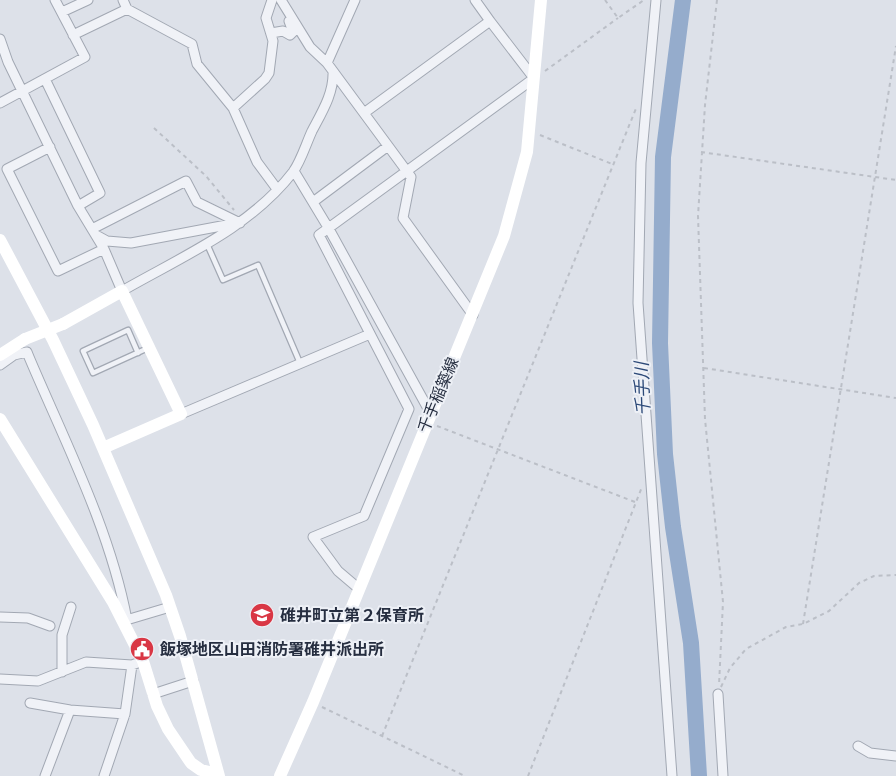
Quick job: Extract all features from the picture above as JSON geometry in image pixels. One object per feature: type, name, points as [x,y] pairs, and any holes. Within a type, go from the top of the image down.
[{"type":"street","points":[[0,103],[86,57],[55,0]]},
{"type":"street","points":[[62,12],[88,0]]},
{"type":"street","points":[[123,0],[127,9],[192,44],[197,64],[233,108],[257,162],[277,189]]},
{"type":"street","points":[[233,108],[265,79],[269,73],[273,48],[266,18],[272,0]]},
{"type":"street","points":[[281,0],[310,47],[327,63],[411,177],[403,218],[473,315]]},
{"type":"street","points":[[327,63],[355,0]]},
{"type":"street","points":[[358,588],[338,571],[313,537],[364,516],[410,409],[319,235],[533,78],[475,0]]},
{"type":"street","name":"千手稲築線","points":[[280,776],[313,702],[358,588],[473,315],[504,236],[527,152],[541,0]]},
{"type":"street","points":[[656,0],[646,92],[641,163],[638,304],[672,776]]},
{"type":"street","points":[[74,35],[127,9]]},
{"type":"street","points":[[271,33],[283,31],[290,35],[294,32],[286,16],[288,9]]},
{"type":"street","points":[[364,114],[490,21]]},
{"type":"street","points":[[0,39],[22,91],[78,206],[104,249],[144,350],[181,414]]},
{"type":"street","points":[[0,355],[25,339],[63,324],[242,222],[294,171],[330,95],[333,71]]},
{"type":"street","points":[[45,79],[100,193],[78,206]]},
{"type":"street","points":[[313,202],[388,146]]},
{"type":"street","points":[[50,147],[7,169],[58,271],[104,249]]},
{"type":"street","points":[[294,171],[329,229],[429,418]]},
{"type":"street","points":[[93,232],[186,182],[197,202],[242,222]]},
{"type":"street","points":[[93,232],[107,241],[131,243],[242,222]]},
{"type":"street","points":[[0,240],[52,340],[103,448],[170,607],[219,775]]},
{"type":"street","points":[[103,448],[370,334]]},
{"type":"street","points":[[0,365],[22,352],[27,352],[92,507],[122,594],[125,621],[137,663],[168,729],[191,764],[201,770],[219,775]]},
{"type":"street","points":[[0,419],[44,494],[89,560],[125,621]]},
{"type":"street","points":[[62,672],[62,635],[71,607]]},
{"type":"street","points":[[125,621],[170,607]]},
{"type":"street","points":[[0,616],[28,618],[50,626]]},
{"type":"street","points":[[0,679],[38,681],[86,662],[137,663]]},
{"type":"street","points":[[104,776],[125,714],[137,663]]},
{"type":"street","points":[[153,694],[193,681]]},
{"type":"street","points":[[718,694],[723,776]]},
{"type":"street","points":[[30,703],[70,710],[125,714]]},
{"type":"street","points":[[45,776],[70,710]]},
{"type":"street","points":[[858,746],[870,753],[896,756]]},
{"type":"lane","points":[[206,242],[223,280],[258,265],[300,364]]},
{"type":"lane","points":[[128,330],[144,350],[93,372],[83,351],[128,330]]},
{"type":"path","points":[[605,0],[618,18]]},
{"type":"path","points":[[533,78],[644,0]]},
{"type":"path","points":[[717,0],[701,152],[698,216],[711,483],[724,602],[718,694]]},
{"type":"path","points":[[803,624],[843,389],[896,46]]},
{"type":"path","points":[[382,736],[635,108],[646,92]]},
{"type":"path","points":[[154,128],[206,176],[242,222]]},
{"type":"path","points":[[529,130],[613,165]]},
{"type":"path","points":[[701,152],[896,180]]},
{"type":"path","points":[[704,368],[896,398]]},
{"type":"path","points":[[429,418],[497,451],[635,502],[528,776]]},
{"type":"path","points":[[718,694],[730,668],[746,649],[786,627],[803,624],[829,611],[859,583],[874,576],[896,576]]},
{"type":"path","points":[[313,702],[465,776]]},
{"type":"waterway","name":"千手川","points":[[683,0],[663,157],[660,343],[665,454],[673,527],[691,643],[699,776]]},
{"type":"place","name":"碓井町立第２保育所","points":[[262,615]]},
{"type":"place","name":"飯塚地区山田消防署碓井派出所","points":[[142,649]]}]
